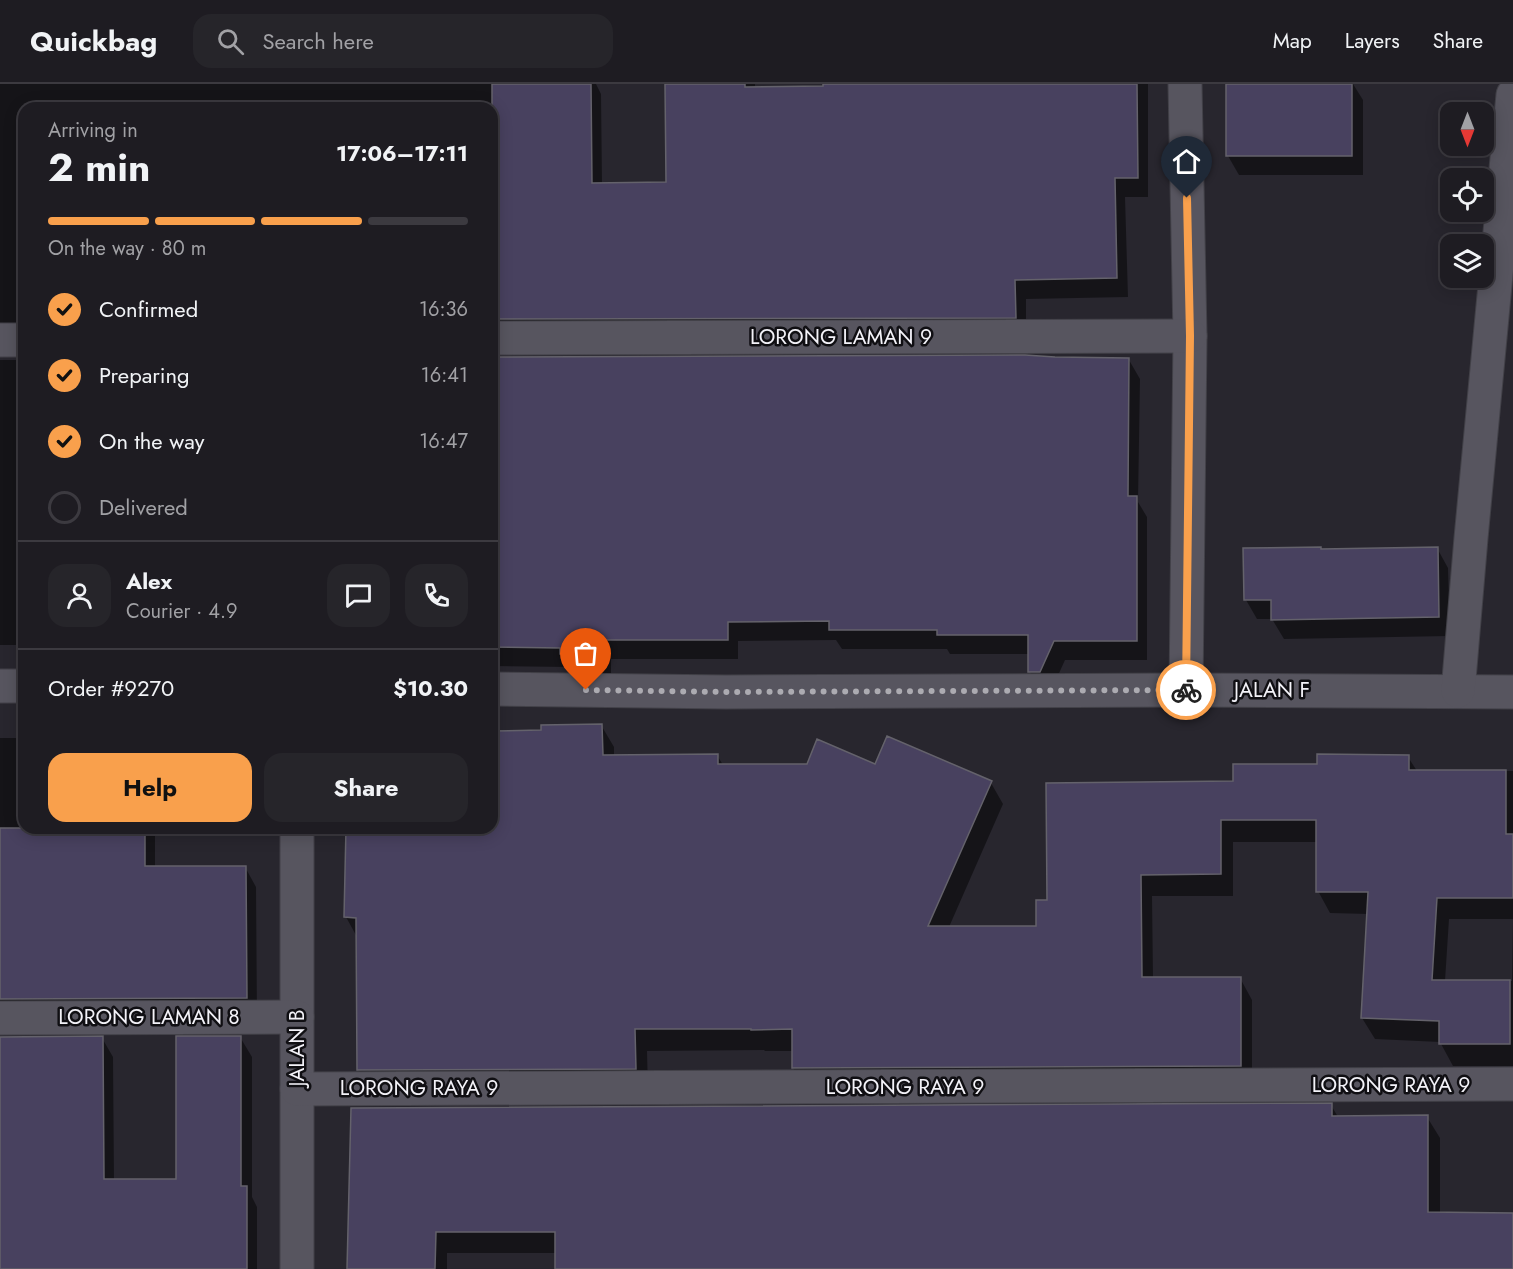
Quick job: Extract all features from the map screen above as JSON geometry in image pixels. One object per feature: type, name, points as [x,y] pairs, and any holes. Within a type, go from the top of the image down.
[{"type":"street","points":[[1185,84],[1190,336],[1186,690]]},
{"type":"street","points":[[1458,691],[1513,95]]},
{"type":"street","name":"LORONG LAMAN 9","points":[[498,338],[1190,336]]},
{"type":"street","points":[[0,340],[18,340]]},
{"type":"street","points":[[0,686],[18,686]]},
{"type":"street","name":"JALAN F","points":[[498,689],[726,692],[1186,690],[1513,692]]},
{"type":"street","name":"JALAN B","points":[[297,834],[297,1269]]},
{"type":"street","name":"LORONG LAMAN 8","points":[[0,1018],[297,1017]]},
{"type":"street","name":"LORONG RAYA 9","points":[[297,1089],[1513,1084]]},
{"type":"building","points":[[492,84],[591,84],[592,183],[666,182],[665,84],[745,84],[745,87],[823,86],[823,84],[1137,84],[1138,178],[1115,178],[1117,278],[1015,280],[1016,318],[498,319],[498,102],[492,102]]},
{"type":"building","points":[[1226,84],[1352,84],[1352,156],[1226,156]]},
{"type":"building","points":[[1025,355],[1129,358],[1128,496],[1137,496],[1137,641],[1054,641],[1040,672],[1028,672],[1028,635],[937,635],[937,630],[829,630],[829,621],[728,622],[728,640],[601,640],[600,654],[560,654],[560,648],[498,647],[498,357]]},
{"type":"building","points":[[1321,547],[1321,549],[1438,547],[1439,617],[1271,620],[1271,600],[1244,600],[1243,548]]},
{"type":"building","points":[[602,724],[603,755],[718,754],[718,764],[807,764],[817,739],[875,764],[887,736],[992,781],[928,926],[1036,926],[1036,900],[1047,900],[1046,783],[1233,781],[1233,764],[1317,764],[1317,754],[1409,755],[1409,770],[1506,770],[1506,834],[1513,834],[1513,898],[1437,898],[1432,980],[1510,980],[1510,1044],[1439,1044],[1439,1021],[1361,1018],[1368,892],[1316,892],[1316,820],[1221,820],[1221,874],[1141,875],[1142,977],[1241,977],[1241,1066],[792,1068],[792,1029],[635,1029],[636,1069],[357,1070],[356,918],[344,917],[346,834],[498,834],[498,731],[541,730],[541,725]]},
{"type":"building","points":[[0,828],[18,828],[18,834],[145,834],[145,866],[246,866],[247,998],[0,999]]},
{"type":"building","points":[[103,1036],[104,1179],[176,1179],[176,1036],[241,1036],[241,1186],[247,1186],[247,1269],[0,1269],[0,1037]]},
{"type":"building","points":[[1332,1103],[1332,1116],[1428,1115],[1428,1212],[1513,1213],[1513,1269],[555,1269],[555,1232],[436,1232],[435,1269],[347,1269],[351,1108]]},
{"type":"way so far","points":[[586,690],[726,692],[1186,690]]},
{"type":"route","points":[[1186,690],[1190,336],[1187,198]]}]
